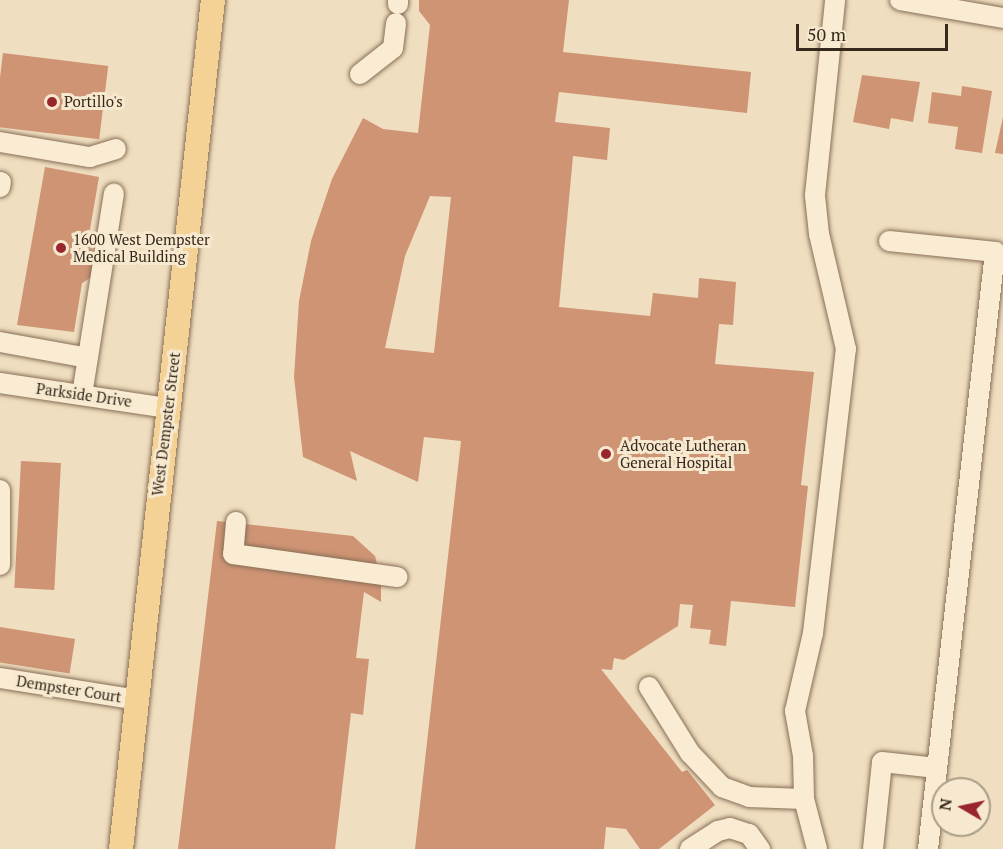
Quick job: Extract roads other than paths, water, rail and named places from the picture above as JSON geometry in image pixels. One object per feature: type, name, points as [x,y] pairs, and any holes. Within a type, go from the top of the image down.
[{"type":"main road","name":"West Dempster Street","points":[[121,849],[213,0]]},
{"type":"street","points":[[817,849],[804,800],[803,756],[795,711],[813,633],[846,349],[819,234],[815,195],[826,116],[835,0]]},
{"type":"street","points":[[900,0],[972,6],[1003,18]]},
{"type":"street","points":[[360,74],[393,48],[397,9]]},
{"type":"street","points":[[0,142],[90,157],[116,149]]},
{"type":"street","points":[[0,187],[1,182]]},
{"type":"street","points":[[82,395],[114,194]]},
{"type":"street","points":[[889,241],[995,252],[928,849]]},
{"type":"street","points":[[0,342],[88,358]]},
{"type":"street","name":"Parkside Drive","points":[[0,383],[168,408]]},
{"type":"street","points":[[0,490],[0,565]]},
{"type":"street","points":[[236,522],[233,554],[397,578]]},
{"type":"street","name":"Dempster Court","points":[[0,678],[138,700]]},
{"type":"street","points":[[649,687],[690,753],[722,787],[748,797],[804,800]]},
{"type":"street","points":[[873,849],[882,762],[937,768]]},
{"type":"street","points":[[691,849],[718,831],[730,828],[749,834],[760,849]]},
{"type":"place","name":"Portillo's","points":[[52,102]]},
{"type":"place","name":"1600 West Dempster Medical Building","points":[[61,248]]},
{"type":"place","name":"Advocate Lutheran General Hospital","points":[[606,454]]}]
